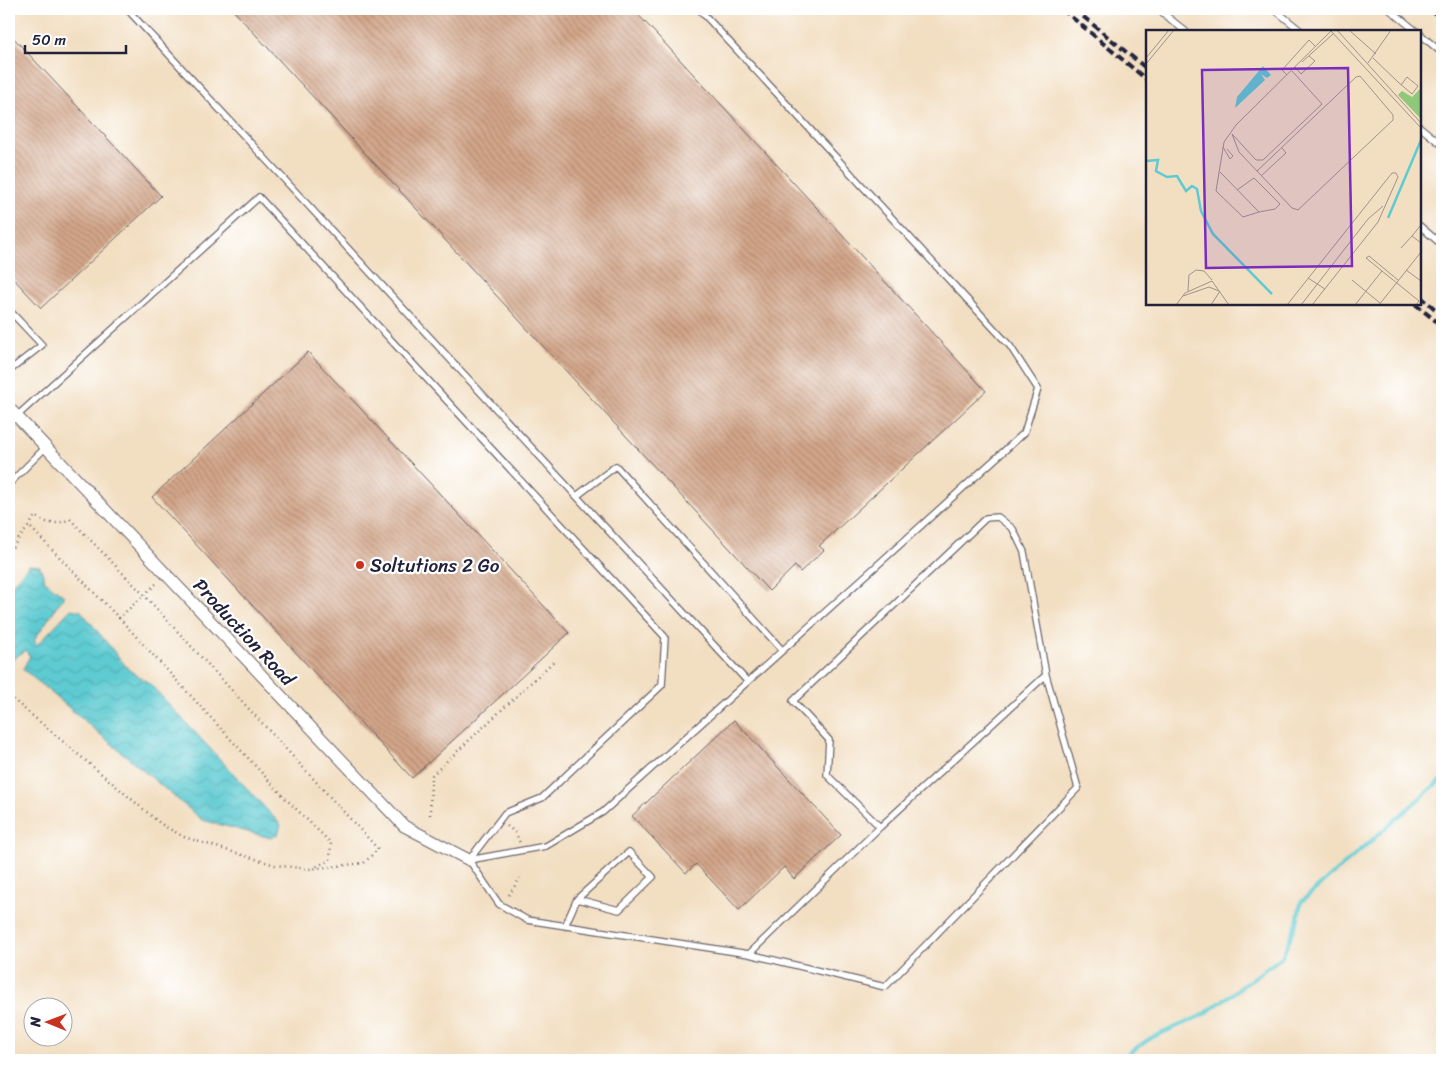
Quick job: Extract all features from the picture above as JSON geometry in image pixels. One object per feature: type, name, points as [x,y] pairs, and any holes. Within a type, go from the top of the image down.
[{"type":"street","name":"Production Road","points":[[9,408],[404,826],[469,860]]},
{"type":"lane","points":[[127,9],[578,495],[747,681]]},
{"type":"lane","points":[[469,860],[546,846],[604,812],[1024,433],[1038,389],[1010,346],[699,9]]},
{"type":"lane","points":[[1158,9],[1184,30]]},
{"type":"lane","points":[[1274,9],[1300,30]]},
{"type":"lane","points":[[1390,9],[1415,30]]},
{"type":"lane","points":[[1421,35],[1442,53]]},
{"type":"lane","points":[[1421,128],[1442,145]]},
{"type":"lane","points":[[17,416],[259,197],[665,637],[662,685],[542,798],[505,813],[469,860]]},
{"type":"lane","points":[[1421,227],[1442,245]]},
{"type":"lane","points":[[9,310],[42,345],[9,371]]},
{"type":"lane","points":[[9,484],[46,447]]},
{"type":"lane","points":[[578,495],[616,466],[782,650]]},
{"type":"lane","points":[[469,860],[498,904],[527,920],[749,954],[885,987],[1078,788],[1046,675],[1024,552],[1013,529],[998,517],[986,518],[793,701],[829,740],[827,775],[880,827]]},
{"type":"lane","points":[[749,954],[880,827],[1046,675]]},
{"type":"lane","points":[[565,926],[577,899],[630,852],[653,878],[619,910],[577,899]]},
{"type":"path","points":[[9,551],[30,526],[35,516],[42,522],[57,524],[70,519],[144,595],[378,849],[364,863],[309,869],[275,865],[184,837],[162,824],[9,696]]},
{"type":"path","points":[[30,526],[119,618],[284,797],[331,843],[330,860],[309,869]]},
{"type":"path","points":[[119,618],[166,574]]},
{"type":"path","points":[[430,815],[431,776],[554,661]]},
{"type":"path","points":[[506,825],[516,833],[521,844]]},
{"type":"path","points":[[509,895],[520,878]]},
{"type":"water","points":[[29,565],[40,566],[45,581],[64,596],[34,640],[37,645],[71,609],[81,611],[129,670],[149,683],[281,825],[278,834],[271,838],[202,820],[23,669],[30,656],[25,650],[11,661],[9,659],[9,588]]},
{"type":"building","points":[[232,9],[633,9],[986,391],[819,546],[824,550],[800,572],[795,566],[769,591]]},
{"type":"building","points":[[9,33],[161,196],[41,308],[9,274]]},
{"type":"building","name":"Soltutions 2 Go","points":[[308,352],[569,633],[412,778],[152,497]]},
{"type":"building","points":[[734,720],[841,835],[794,879],[784,867],[739,910],[696,864],[686,873],[632,816]]},
{"type":"waterway","points":[[1118,1060],[1151,1038],[1203,1015],[1282,957],[1297,922],[1301,902],[1442,779]]},
{"type":"railway","points":[[1062,9],[1146,79]]},
{"type":"railway","points":[[1074,9],[1146,68]]},
{"type":"railway","points":[[1429,9],[1442,19]]},
{"type":"railway","points":[[1421,297],[1442,315]]},
{"type":"railway","points":[[1416,305],[1442,326]]},
{"type":"place","name":"Soltutions 2 Go","points":[[360,565]]}]
